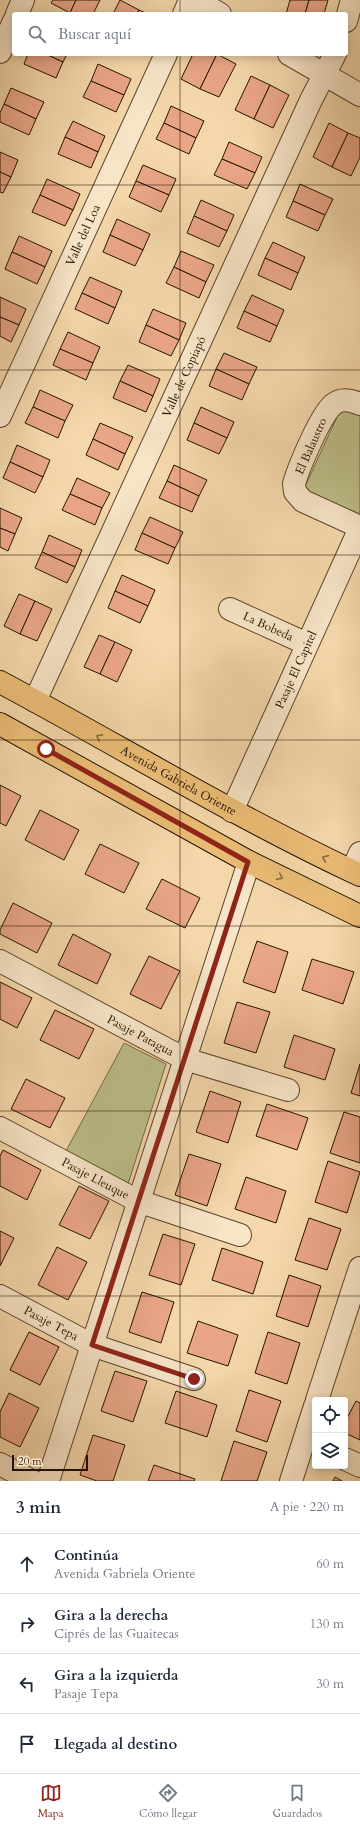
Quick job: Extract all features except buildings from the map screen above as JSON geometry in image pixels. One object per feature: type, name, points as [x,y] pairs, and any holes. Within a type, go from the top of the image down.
[{"type":"main road","name":"Avenida Gabriela Oriente","points":[[0,682],[232,811],[291,842],[357,866]]},
{"type":"main road","points":[[0,724],[248,862],[360,916]]},
{"type":"street","points":[[18,12],[24,0]]},
{"type":"street","points":[[185,12],[190,0]]},
{"type":"street","points":[[196,0],[217,12]]},
{"type":"street","points":[[348,15],[352,0]]},
{"type":"street","points":[[0,52],[12,25]]},
{"type":"street","name":"Valle del Loa","points":[[0,416],[165,56]]},
{"type":"street","points":[[292,56],[360,95]]},
{"type":"street","name":"Valle de Copiapó","points":[[35,701],[311,100],[334,56]]},
{"type":"street","name":"El Balaustro","points":[[360,404],[346,400],[340,401],[328,409],[294,484],[295,492],[303,501],[360,528]]},
{"type":"street","name":"Pasaje El Capitel","points":[[232,811],[360,528]]},
{"type":"street","name":"La Bobeda","points":[[230,609],[307,644]]},
{"type":"street","points":[[48,1481],[248,862]]},
{"type":"street","name":"Pasaje Patagua","points":[[0,961],[185,1059],[288,1090]]},
{"type":"street","name":"Pasaje Lleuque","points":[[0,1128],[138,1201],[240,1235]]},
{"type":"street","points":[[318,1397],[356,1298],[360,1268]]},
{"type":"street","name":"Pasaje Tepa","points":[[0,1296],[92,1345],[194,1379]]},
{"type":"street","points":[[291,1481],[310,1441],[312,1427]]},
{"type":"street","points":[[348,1460],[360,1466]]},
{"type":"street","points":[[0,1464],[32,1481]]},
{"type":"green space","points":[[343,404],[360,412],[360,511],[357,518],[302,493]]},
{"type":"green space","points":[[124,1043],[166,1064],[128,1184],[66,1151]]},
{"type":"route","points":[[46,749],[248,862],[92,1345],[194,1379]]}]
